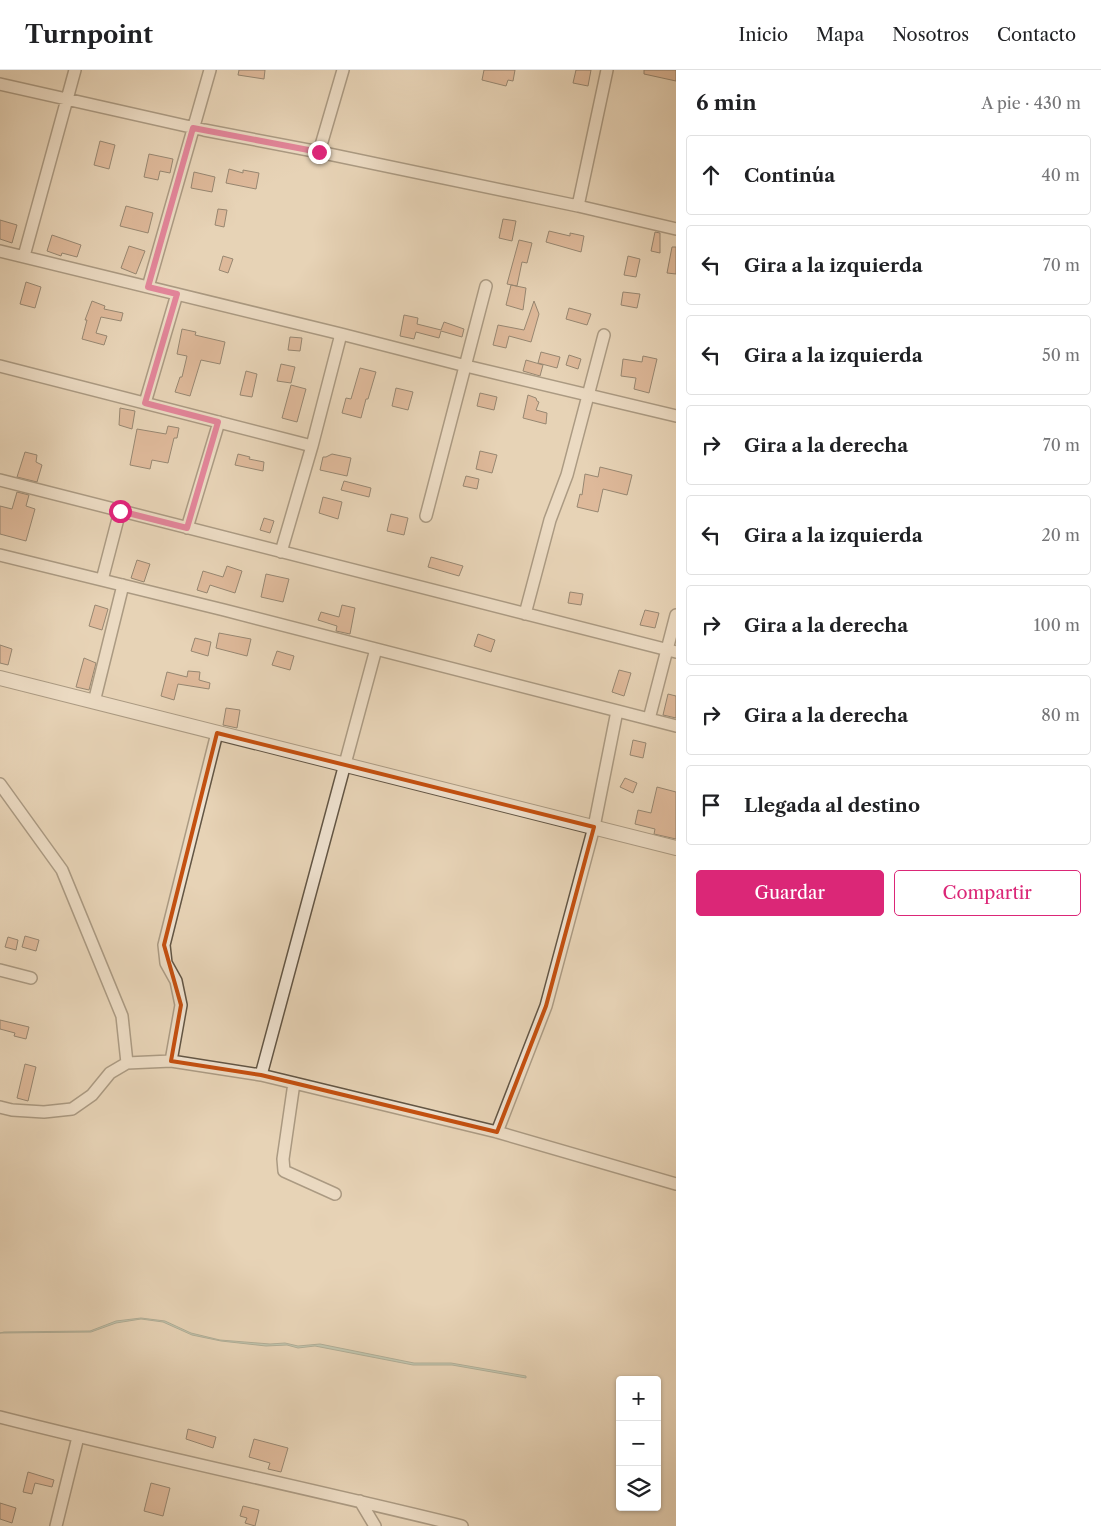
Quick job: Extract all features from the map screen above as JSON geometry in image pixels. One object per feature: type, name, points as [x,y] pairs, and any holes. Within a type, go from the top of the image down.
[{"type":"street","points":[[24,256],[75,70]]},
{"type":"street","points":[[148,287],[210,70]]},
{"type":"street","points":[[319,152],[342,70]]},
{"type":"street","points":[[578,206],[607,70]]},
{"type":"street","points":[[0,84],[193,128],[578,206],[676,229]]},
{"type":"street","points":[[0,250],[466,366],[676,416]]},
{"type":"street","points":[[426,516],[486,286]]},
{"type":"street","points":[[145,403],[177,294]]},
{"type":"street","points":[[281,552],[312,446],[341,334]]},
{"type":"street","points":[[525,614],[550,520],[567,475],[604,334]]},
{"type":"street","points":[[0,366],[312,446]]},
{"type":"street","points":[[187,528],[218,422]]},
{"type":"street","points":[[0,480],[672,651]]},
{"type":"street","points":[[102,580],[120,511]]},
{"type":"street","points":[[0,555],[676,726]]},
{"type":"street","points":[[94,702],[123,585]]},
{"type":"street","points":[[649,719],[672,651],[676,615]]},
{"type":"street","points":[[261,1075],[376,649]]},
{"type":"street","points":[[0,678],[676,848]]},
{"type":"street","points":[[497,1132],[546,1006],[594,827],[618,711]]},
{"type":"street","points":[[171,1061],[181,1005],[176,980],[166,962],[164,945],[217,733]]},
{"type":"street","points":[[0,784],[62,870],[122,1016],[128,1063]]},
{"type":"street","points":[[0,970],[30,978]]},
{"type":"street","points":[[0,1106],[12,1110],[44,1112],[72,1109],[92,1095],[110,1073],[128,1063],[171,1061],[261,1075],[497,1132],[676,1184]]},
{"type":"street","points":[[294,1083],[283,1159],[284,1171],[335,1194]]},
{"type":"street","points":[[0,1417],[78,1437],[462,1526]]},
{"type":"street","points":[[56,1526],[78,1437]]},
{"type":"street","points":[[360,1501],[375,1526]]},
{"type":"highlighted area","points":[[217,733],[594,827],[546,1006],[497,1132],[261,1075],[171,1061],[181,1005],[164,945]]},
{"type":"shaded area","points":[[141,1318],[165,1321],[191,1333],[220,1340],[270,1344],[285,1343],[298,1346],[320,1344],[414,1363],[451,1363],[526,1376],[526,1378],[452,1365],[413,1365],[315,1346],[298,1348],[287,1345],[266,1346],[221,1341],[192,1335],[163,1322],[141,1319],[116,1323],[91,1332],[0,1333],[90,1331],[116,1321]]},
{"type":"building","points":[[239,70],[265,70],[264,79],[238,75]]},
{"type":"building","points":[[484,70],[515,70],[513,81],[508,80],[506,86],[482,80]]},
{"type":"building","points":[[576,70],[591,70],[588,86],[573,83]]},
{"type":"building","points":[[644,70],[676,70],[676,81],[644,74]]},
{"type":"building","points":[[100,141],[115,145],[109,169],[94,165]]},
{"type":"building","points":[[149,154],[173,159],[170,173],[160,171],[158,180],[144,177]]},
{"type":"building","points":[[229,169],[243,173],[243,170],[259,173],[256,189],[226,183]]},
{"type":"building","points":[[194,172],[215,177],[212,192],[191,188]]},
{"type":"building","points":[[126,206],[153,213],[148,233],[120,226]]},
{"type":"building","points":[[218,209],[227,210],[224,227],[215,225]]},
{"type":"building","points":[[503,219],[516,221],[512,241],[499,238]]},
{"type":"building","points":[[0,220],[17,225],[12,243],[0,239]]},
{"type":"building","points":[[549,231],[570,236],[570,233],[584,236],[581,252],[546,242]]},
{"type":"building","points":[[655,232],[660,233],[660,253],[651,251]]},
{"type":"building","points":[[52,235],[81,245],[77,257],[62,253],[61,256],[47,251]]},
{"type":"building","points":[[519,240],[532,243],[527,263],[522,262],[517,286],[507,284]]},
{"type":"building","points":[[129,246],[145,251],[136,274],[121,268]]},
{"type":"building","points":[[672,247],[676,247],[676,274],[667,273]]},
{"type":"building","points":[[223,256],[233,259],[228,273],[219,270]]},
{"type":"building","points":[[628,256],[640,259],[636,277],[624,275]]},
{"type":"building","points":[[26,282],[41,287],[35,308],[20,304]]},
{"type":"building","points":[[511,285],[526,288],[523,310],[506,305]]},
{"type":"building","points":[[623,292],[640,294],[637,308],[621,305]]},
{"type":"building","points":[[92,301],[105,306],[104,309],[123,313],[121,321],[101,317],[96,333],[107,336],[104,345],[82,339],[87,320],[85,320]]},
{"type":"building","points":[[534,301],[539,314],[531,342],[509,336],[506,348],[493,345],[498,325],[524,330]]},
{"type":"building","points":[[569,308],[591,314],[587,325],[566,319]]},
{"type":"building","points":[[404,315],[418,318],[417,324],[441,330],[444,322],[464,329],[462,337],[441,331],[439,338],[416,332],[414,339],[400,336]]},
{"type":"building","points":[[182,329],[196,332],[195,335],[225,342],[220,364],[201,360],[190,396],[175,392],[180,377],[182,377],[187,356],[177,354]]},
{"type":"building","points":[[290,337],[302,338],[300,351],[288,350]]},
{"type":"building","points":[[541,352],[560,357],[557,368],[538,363]]},
{"type":"building","points":[[569,355],[581,359],[578,369],[566,365]]},
{"type":"building","points":[[643,356],[657,359],[649,393],[634,389],[636,378],[621,376],[623,359],[642,362]]},
{"type":"building","points":[[526,360],[543,365],[540,376],[523,371]]},
{"type":"building","points":[[281,364],[295,367],[291,383],[277,381]]},
{"type":"building","points":[[360,368],[376,372],[361,418],[342,413],[346,398],[351,399]]},
{"type":"building","points":[[246,371],[257,374],[252,397],[240,395]]},
{"type":"building","points":[[291,385],[306,389],[297,422],[282,418]]},
{"type":"building","points":[[396,388],[413,392],[408,410],[392,406]]},
{"type":"building","points":[[480,393],[497,397],[494,410],[477,406]]},
{"type":"building","points":[[528,395],[536,398],[539,402],[536,410],[547,413],[546,424],[523,418]]},
{"type":"building","points":[[120,408],[135,411],[132,429],[119,425]]},
{"type":"building","points":[[168,426],[179,428],[177,438],[174,438],[168,463],[152,460],[150,469],[130,465],[137,429],[166,434]]},
{"type":"building","points":[[480,451],[497,455],[492,473],[476,469]]},
{"type":"building","points":[[25,452],[37,455],[36,462],[42,465],[37,482],[17,477]]},
{"type":"building","points":[[238,454],[250,457],[249,459],[264,462],[263,471],[235,465]]},
{"type":"building","points":[[332,454],[351,458],[347,476],[320,470],[323,457]]},
{"type":"building","points":[[600,467],[632,475],[627,495],[603,489],[598,512],[577,507],[580,494],[582,495],[585,474],[598,477]]},
{"type":"building","points":[[466,476],[479,479],[477,489],[463,486]]},
{"type":"building","points":[[344,481],[371,488],[369,497],[341,490]]},
{"type":"building","points":[[17,492],[29,495],[26,506],[35,509],[26,541],[0,534],[0,506],[12,509]]},
{"type":"building","points":[[323,497],[342,502],[338,519],[319,513]]},
{"type":"building","points":[[391,514],[408,518],[404,535],[387,531]]},
{"type":"building","points":[[264,518],[274,521],[270,533],[260,530]]},
{"type":"building","points":[[431,557],[463,566],[459,576],[428,567]]},
{"type":"building","points":[[137,560],[150,564],[144,582],[131,578]]},
{"type":"building","points":[[227,566],[242,571],[235,593],[210,585],[207,593],[197,590],[203,571],[223,577]]},
{"type":"building","points":[[266,574],[289,579],[283,602],[261,597]]},
{"type":"building","points":[[570,592],[583,594],[581,605],[568,603]]},
{"type":"building","points":[[95,605],[108,609],[102,630],[89,626]]},
{"type":"building","points":[[342,605],[355,608],[350,634],[336,631],[337,626],[318,620],[321,612],[339,617]]},
{"type":"building","points":[[645,610],[659,613],[655,628],[640,625]]},
{"type":"building","points":[[219,633],[251,639],[247,656],[216,648]]},
{"type":"building","points":[[478,634],[495,640],[491,652],[474,646]]},
{"type":"building","points":[[195,638],[211,642],[208,656],[191,651]]},
{"type":"building","points":[[0,645],[12,649],[8,665],[0,663]]},
{"type":"building","points":[[277,651],[294,656],[290,670],[272,665]]},
{"type":"building","points":[[84,658],[96,663],[89,690],[76,687]]},
{"type":"building","points":[[619,670],[631,673],[624,696],[612,692]]},
{"type":"building","points":[[188,671],[200,672],[199,680],[210,683],[209,689],[178,684],[174,700],[161,696],[167,672],[187,677]]},
{"type":"building","points":[[668,694],[676,696],[676,718],[663,715]]},
{"type":"building","points":[[226,708],[240,710],[237,728],[223,725]]},
{"type":"building","points":[[633,740],[646,743],[643,758],[630,755]]},
{"type":"building","points":[[625,778],[637,783],[633,793],[620,787]]},
{"type":"building","points":[[657,787],[676,792],[676,839],[654,834],[655,829],[635,824],[638,810],[651,813]]},
{"type":"building","points":[[25,936],[39,940],[36,951],[22,947]]},
{"type":"building","points":[[8,937],[18,940],[16,950],[5,947]]},
{"type":"building","points":[[0,1020],[29,1027],[26,1039],[14,1036],[15,1033],[0,1029]]},
{"type":"building","points":[[25,1064],[36,1067],[28,1101],[17,1098]]},
{"type":"building","points":[[188,1429],[216,1437],[213,1448],[186,1439]]},
{"type":"building","points":[[254,1439],[288,1448],[281,1472],[268,1469],[270,1463],[249,1457]]},
{"type":"building","points":[[28,1472],[54,1480],[52,1487],[35,1483],[32,1494],[23,1492]]},
{"type":"building","points":[[151,1483],[170,1488],[163,1516],[144,1511]]},
{"type":"building","points":[[0,1503],[16,1508],[12,1523],[0,1519]]},
{"type":"building","points":[[243,1506],[259,1510],[255,1526],[245,1523],[247,1518],[240,1516]]},
{"type":"route","points":[[120,511],[187,528],[218,422],[145,403],[177,294],[148,287],[193,128],[319,152]]}]
